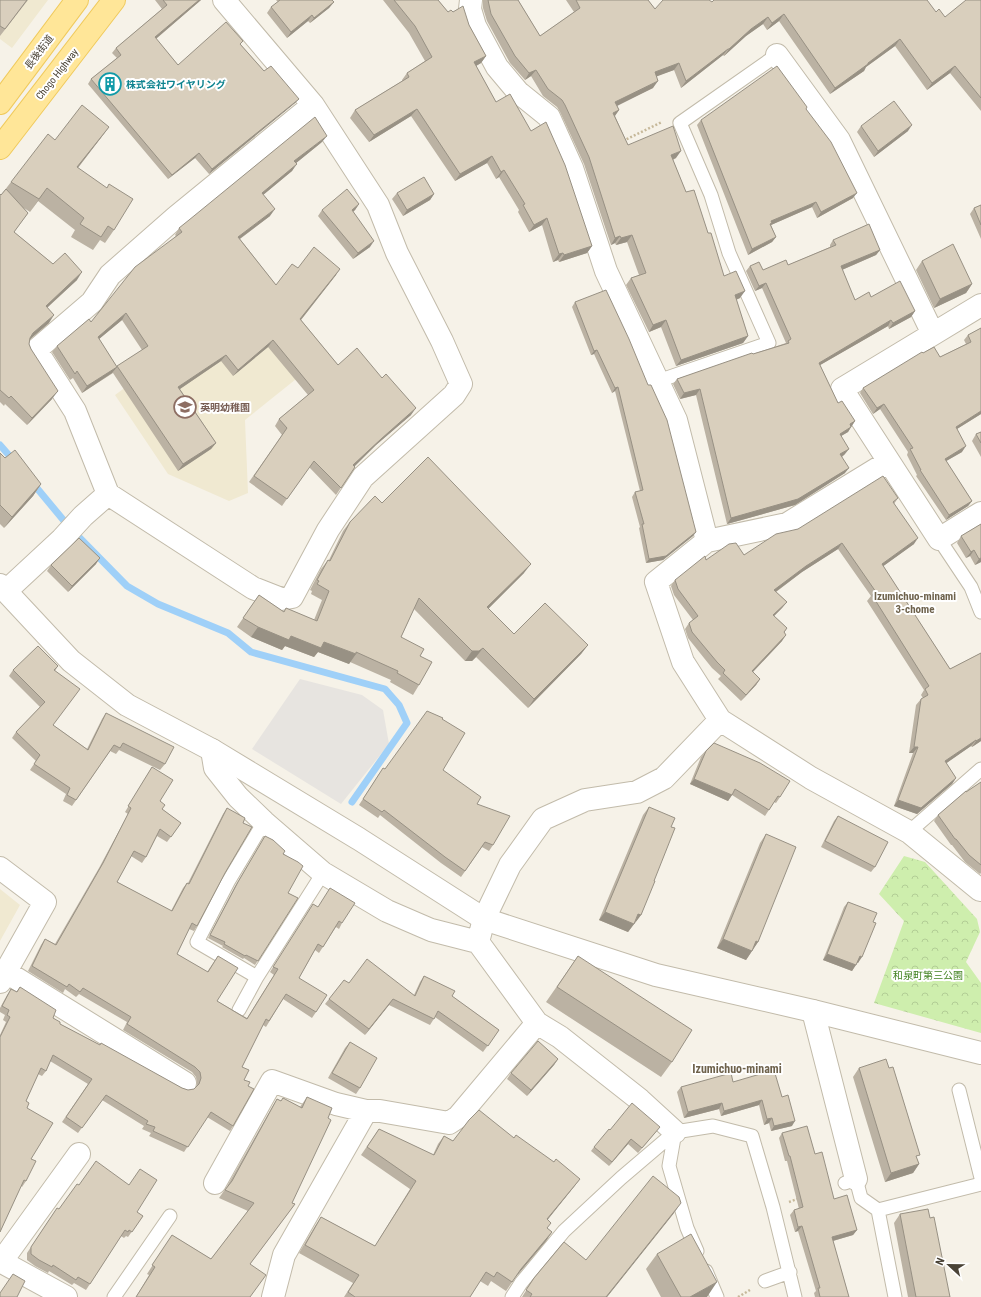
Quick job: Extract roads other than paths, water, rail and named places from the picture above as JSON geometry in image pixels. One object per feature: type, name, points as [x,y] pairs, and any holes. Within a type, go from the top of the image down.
[{"type":"main road","name":"長後街道","points":[[0,103],[77,0]]},
{"type":"main road","name":"Chogo Highway","points":[[0,148],[114,0]]},
{"type":"street","points":[[224,0],[313,105],[378,205],[397,253],[442,341],[461,384],[454,395],[363,477],[328,530],[292,596],[281,599],[253,588],[108,494],[75,411],[36,350],[92,302],[110,275],[170,223],[313,105]]},
{"type":"street","points":[[471,0],[470,9],[475,26],[497,67],[518,92],[549,117],[572,168],[606,271],[676,420],[707,541]]},
{"type":"street","points":[[777,55],[839,140],[933,334]]},
{"type":"street","points":[[981,305],[842,389],[939,539],[981,513]]},
{"type":"street","points":[[888,462],[787,524],[707,541],[656,582],[683,662],[720,720],[811,778],[909,832],[981,891]]},
{"type":"street","points":[[108,494],[83,516],[62,539],[3,588],[71,660],[126,705],[212,750],[359,839],[484,919],[656,975],[813,1011],[981,1053]]},
{"type":"street","points":[[478,942],[484,919],[510,865],[543,819],[585,800],[637,792],[664,778],[720,720]]},
{"type":"street","points":[[212,750],[215,768],[238,797],[264,822],[323,873],[387,911],[431,930],[478,942],[537,1023],[560,1036],[640,1100],[675,1132]]},
{"type":"street","points":[[0,868],[45,902],[3,977],[185,1083]]},
{"type":"street","points":[[813,1011],[850,1181]]},
{"type":"street","points":[[215,1183],[272,1080],[336,1104],[449,1123],[458,1117],[537,1023]]},
{"type":"street","points":[[273,1297],[284,1255],[366,1110]]},
{"type":"street","points":[[66,1297],[43,1292],[0,1262],[79,1154]]},
{"type":"lane","points":[[658,381],[769,343],[729,253],[711,195],[680,122],[777,55]]},
{"type":"lane","points":[[939,539],[971,587],[981,612]]},
{"type":"lane","points":[[909,832],[981,769]]},
{"type":"lane","points":[[257,978],[197,942],[228,882],[264,822]]},
{"type":"lane","points":[[238,1010],[323,873]]},
{"type":"lane","points":[[959,1090],[981,1178]]},
{"type":"lane","points":[[512,1297],[521,1283],[564,1231],[621,1178],[675,1132],[713,1126],[752,1136],[774,1207],[795,1297]]},
{"type":"lane","points":[[675,1132],[669,1166],[687,1228],[717,1297]]},
{"type":"lane","points":[[850,1181],[860,1198],[878,1210],[895,1297]]},
{"type":"lane","points":[[878,1210],[981,1184]]},
{"type":"lane","points":[[114,1297],[170,1216]]},
{"type":"lane","points":[[765,1281],[790,1272]]},
{"type":"waterway","points":[[0,445],[14,461]]},
{"type":"waterway","points":[[31,481],[70,528],[127,586],[158,604],[228,633],[251,652],[385,689],[399,705],[407,723],[352,802]]},
{"type":"place","name":"株式会社ワイヤリング","points":[[110,84]]},
{"type":"place","name":"英明幼稚園","points":[[185,407]]},
{"type":"district","name":"Izumichuo-minami 3-chome","points":[[915,602]]},
{"type":"district","name":"Izumichuo-minami","points":[[737,1069]]},
{"type":"park label","name":"和泉町第三公園","points":[[928,975]]}]
